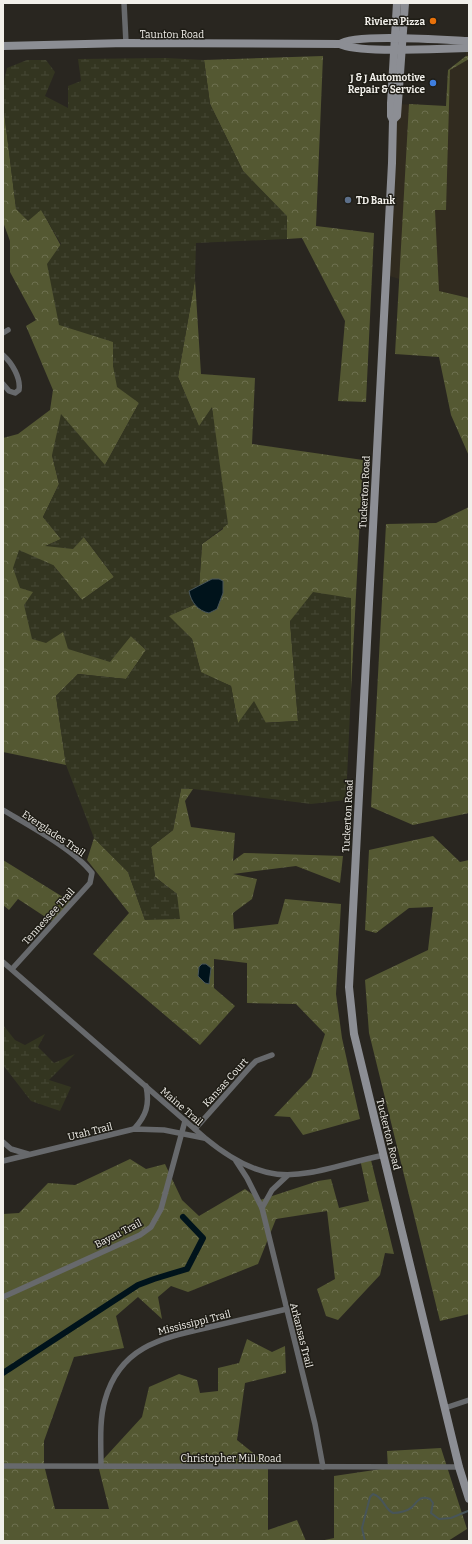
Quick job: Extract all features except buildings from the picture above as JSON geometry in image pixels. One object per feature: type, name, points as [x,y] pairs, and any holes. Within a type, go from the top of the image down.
[{"type":"main road","name":"Tuckerton Road","points":[[396,3],[398,49],[390,116],[393,120],[392,163],[349,974],[350,1002],[354,1034],[459,1467],[469,1499]]},
{"type":"main road","name":"Tuckerton Road","points":[[398,39],[404,3]]},
{"type":"main road","name":"Taunton Road","points":[[340,44],[344,40],[398,39],[469,41]]},
{"type":"main road","name":"Taunton Road","points":[[3,46],[126,44],[340,44],[346,47],[398,49],[469,48]]},
{"type":"street","points":[[124,3],[126,44]]},
{"type":"street","points":[[3,355],[8,359],[18,377],[20,383],[19,390],[15,393],[9,391],[3,384]]},
{"type":"street","name":"Everglades Trail","points":[[3,810],[44,835],[84,864],[92,873]]},
{"type":"street","name":"Tennessee Trail","points":[[12,969],[90,883],[92,873]]},
{"type":"street","name":"Maine Trail","points":[[3,962],[185,1121],[236,1161],[266,1173],[286,1176],[323,1171],[384,1155]]},
{"type":"street","name":"Kansas Court","points":[[196,1129],[256,1061],[272,1055]]},
{"type":"street","points":[[134,1129],[143,1119],[147,1111],[146,1086]]},
{"type":"street","points":[[182,1133],[185,1121]]},
{"type":"street","name":"Utah Trail","points":[[3,1161],[134,1129],[164,1130],[205,1138]]},
{"type":"street","name":"Bayau Trail","points":[[3,1297],[146,1231],[155,1222],[161,1209],[182,1133]]},
{"type":"street","points":[[3,1142],[11,1149],[30,1155]]},
{"type":"street","name":"Arkansas Trail","points":[[236,1161],[247,1178],[262,1208],[323,1467]]},
{"type":"street","points":[[262,1208],[272,1190],[286,1176]]},
{"type":"street","name":"Mississippi Trail","points":[[101,1466],[102,1417],[104,1401],[112,1381],[131,1357],[146,1346],[166,1338],[286,1309]]},
{"type":"street","points":[[445,1408],[469,1400]]},
{"type":"street","name":"Christopher Mill Road","points":[[3,1466],[459,1467]]},
{"type":"shaded area","points":[[466,44],[469,44],[469,298],[439,291],[386,275],[397,104],[446,106],[448,70],[466,56]]},
{"type":"green space","points":[[323,56],[316,226],[374,233],[366,402],[338,401],[345,321],[302,238],[287,239],[286,216],[243,171],[210,104],[204,60]]},
{"type":"green space","points":[[466,56],[469,56],[469,59],[450,70],[446,210],[435,210],[439,291],[469,298],[469,456],[451,415],[439,357],[395,354],[409,104],[446,106],[448,70]]},
{"type":"green space","points":[[166,58],[204,60],[210,104],[243,171],[287,216],[287,239],[196,243],[195,280],[178,377],[199,426],[212,407],[228,524],[202,544],[198,603],[169,616],[192,639],[201,672],[231,686],[238,723],[254,701],[266,723],[298,721],[290,621],[313,592],[351,598],[351,691],[346,800],[311,804],[193,789],[181,789],[173,830],[151,847],[155,877],[177,894],[180,919],[145,920],[128,872],[94,838],[66,765],[56,696],[78,674],[126,679],[146,650],[131,636],[110,662],[68,649],[63,632],[46,643],[32,639],[24,605],[33,592],[20,588],[13,568],[19,550],[53,565],[82,600],[114,577],[84,537],[73,549],[45,546],[61,539],[43,517],[59,484],[52,455],[61,414],[105,465],[139,403],[117,387],[113,366],[113,342],[59,325],[47,264],[61,244],[41,210],[28,221],[16,209],[3,103],[3,86],[7,68],[27,60],[46,60],[55,72],[45,96],[68,108],[68,86],[81,81],[78,59]]},
{"type":"green space","points":[[3,103],[16,208],[41,209],[113,342],[113,366],[139,403],[105,465],[52,455],[59,484],[43,517],[61,539],[46,546],[83,536],[114,577],[82,600],[53,565],[33,591],[63,632],[131,636],[146,650],[126,679],[78,674],[56,696],[66,765],[3,752],[3,438],[18,434],[50,410],[53,390],[26,326],[36,320],[10,272],[10,241],[3,222]]},
{"type":"green space","points":[[195,280],[201,374],[255,378],[252,444],[363,460],[351,691],[351,598],[290,621],[298,721],[238,724],[231,686],[201,673],[192,639],[168,616],[198,603],[202,544],[223,529],[212,408],[199,427],[178,377]]},
{"type":"green space","points":[[469,507],[469,813],[413,825],[371,807],[386,524],[436,523]]},
{"type":"green space","points":[[181,789],[193,789],[185,801],[191,827],[235,833],[233,861],[244,853],[343,856],[340,883],[296,866],[233,874],[257,879],[252,899],[233,913],[234,929],[278,924],[285,899],[341,904],[336,994],[342,1038],[360,1119],[303,1135],[290,1117],[274,1116],[311,1077],[325,1034],[296,1004],[247,1003],[247,963],[214,959],[214,988],[235,1006],[200,1045],[93,954],[129,913],[87,860],[94,838],[128,872],[145,920],[177,894],[155,877],[151,847],[173,830]]},
{"type":"green space","points":[[433,836],[460,862],[469,860],[469,1314],[440,1321],[369,1033],[365,980],[428,950],[433,907],[409,908],[376,933],[365,930],[369,850]]},
{"type":"green space","points":[[3,860],[71,902],[53,922],[18,899],[9,910],[3,905]]},
{"type":"green space","points":[[3,1025],[15,1040],[25,1045],[45,1034],[38,1047],[54,1063],[75,1054],[49,1080],[71,1087],[60,1111],[31,1101],[3,1065]]},
{"type":"green space","points":[[370,1156],[394,1254],[385,1253],[380,1275],[338,1320],[326,1316],[317,1289],[335,1279],[327,1211],[276,1219],[258,1264],[188,1292],[171,1286],[158,1297],[162,1319],[138,1297],[116,1316],[124,1348],[74,1357],[44,1441],[44,1465],[55,1509],[109,1509],[98,1465],[142,1417],[149,1387],[179,1374],[197,1380],[200,1393],[218,1391],[218,1368],[239,1363],[247,1339],[272,1352],[285,1346],[286,1373],[245,1383],[237,1440],[268,1465],[268,1530],[297,1520],[306,1541],[3,1541],[3,1214],[19,1213],[48,1183],[75,1185],[130,1159],[146,1169],[165,1164],[182,1200],[199,1216],[245,1189],[260,1200],[318,1181],[331,1179],[339,1208],[369,1201],[360,1159]]},
{"type":"green space","points":[[441,1448],[467,1529],[448,1541],[320,1541],[334,1538],[334,1476],[388,1468],[387,1451]]},
{"type":"water","points":[[212,579],[219,579],[223,581],[223,593],[217,609],[209,613],[198,608],[191,599],[189,591]]},
{"type":"water","points":[[202,964],[206,964],[211,968],[209,984],[205,983],[198,976],[199,967]]},
{"type":"waterway","points":[[3,1373],[138,1285],[187,1269],[203,1238],[183,1217]]},
{"type":"waterway","points":[[365,1541],[362,1528],[370,1497],[373,1494],[380,1498],[393,1513],[408,1510],[421,1498],[430,1499],[433,1503],[431,1513],[439,1519],[451,1518],[468,1511]]},
{"type":"place","name":"Riviera Pizza","points":[[433,21]]},
{"type":"place","name":"J & J Automotive Repair & Service","points":[[433,83]]},
{"type":"place","name":"TD Bank","points":[[348,200]]}]
